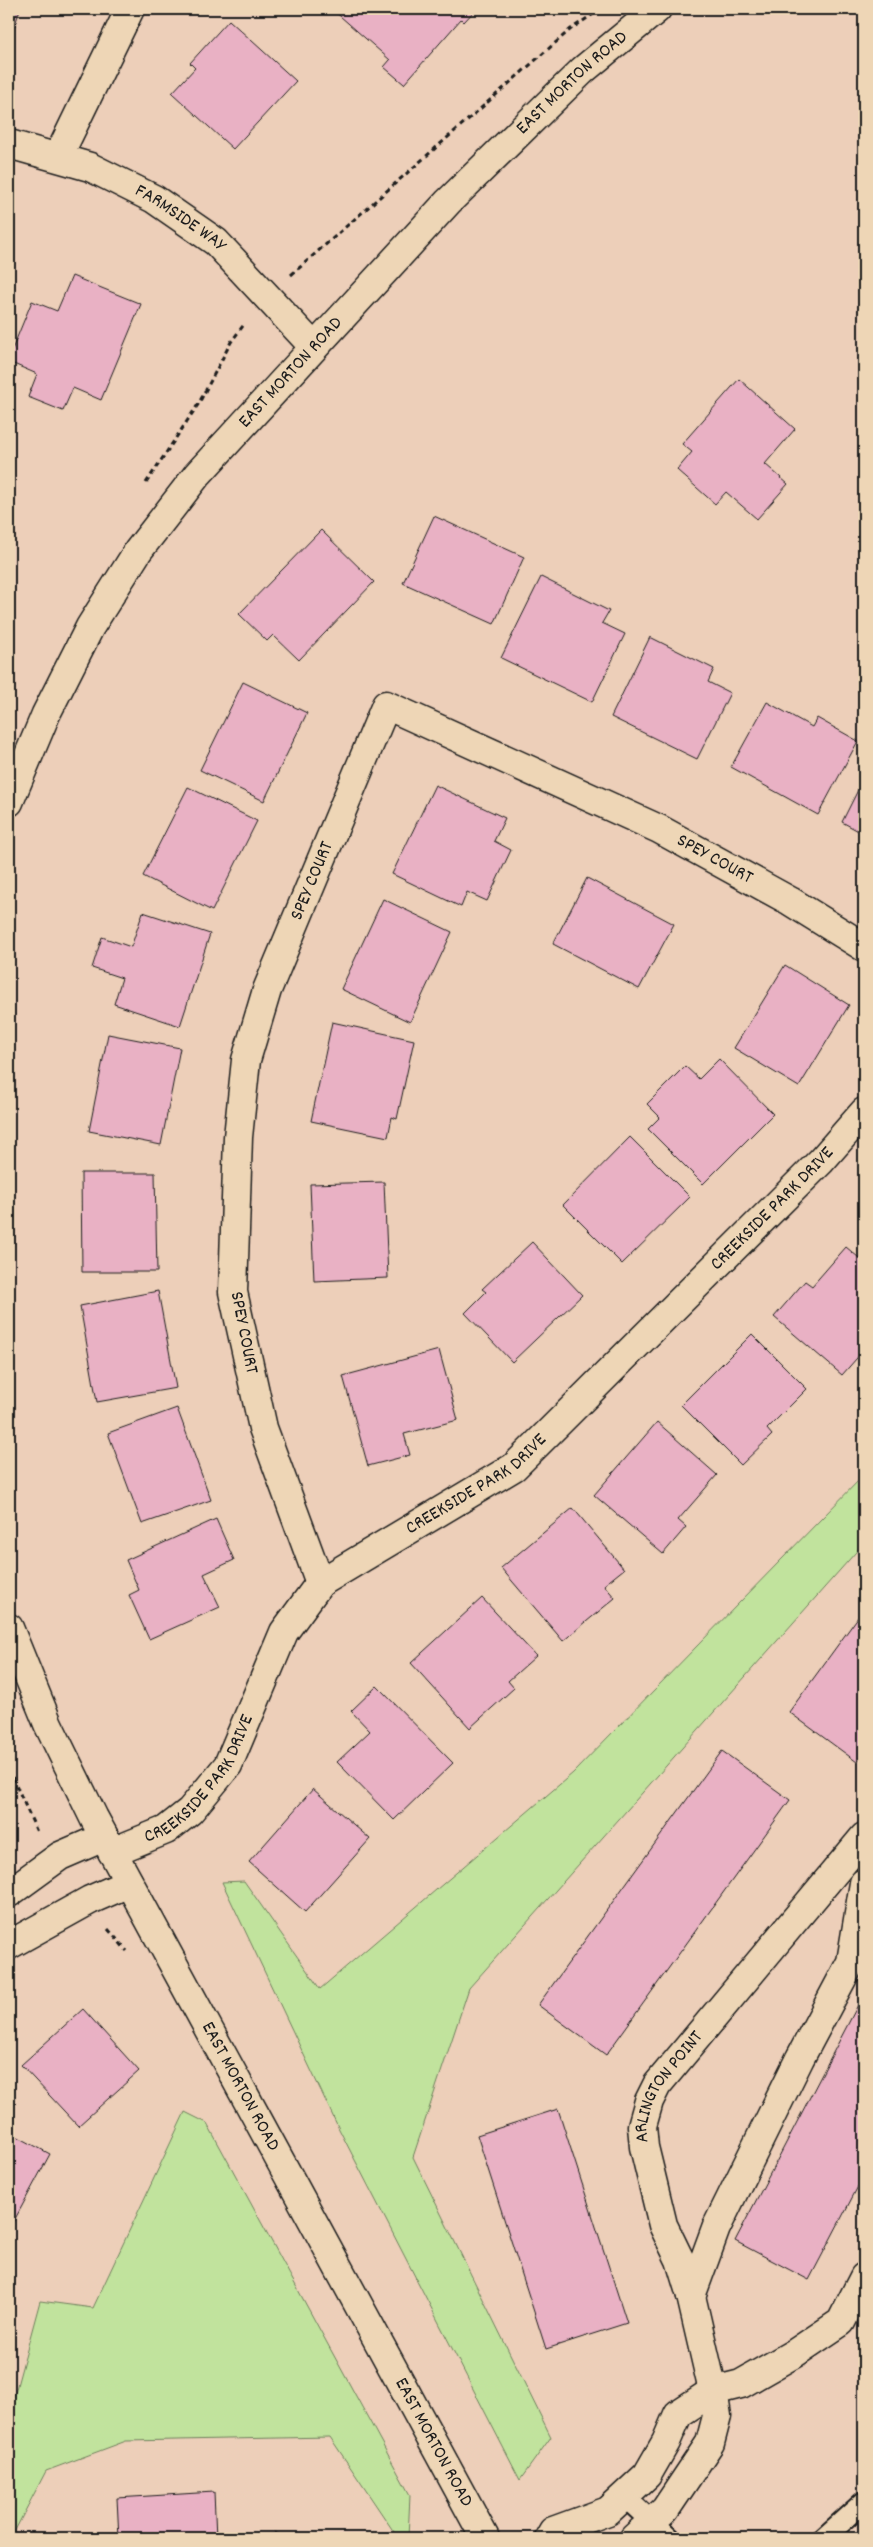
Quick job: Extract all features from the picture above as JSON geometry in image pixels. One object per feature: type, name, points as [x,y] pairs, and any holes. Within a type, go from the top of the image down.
[{"type":"street","points":[[58,158],[130,9]]},
{"type":"street","name":"EAST MORTON ROAD","points":[[9,802],[46,714],[90,627],[138,551],[197,475],[448,202],[583,70],[657,9]]},
{"type":"street","name":"FARMSIDE WAY","points":[[9,144],[90,167],[154,199],[216,242],[314,347]]},
{"type":"street","name":"SPEY COURT","points":[[320,1583],[262,1428],[233,1292],[238,1137],[246,1060],[267,990],[386,705],[659,829],[790,902],[864,947]]},
{"type":"street","name":"CREEKSIDE PARK DRIVE","points":[[9,1893],[60,1856],[166,1830],[190,1811],[228,1764],[284,1632],[320,1583],[514,1466],[820,1161],[864,1112]]},
{"type":"street","name":"EAST MORTON ROAD","points":[[9,1628],[48,1724],[108,1844],[485,2538]]},
{"type":"street","name":"ARLINGTON POINT","points":[[651,2533],[710,2443],[717,2416],[714,2391],[691,2296],[680,2260],[663,2225],[644,2147],[642,2126],[649,2101],[657,2085],[864,1837]]},
{"type":"street","points":[[9,1946],[84,1904],[129,1883]]},
{"type":"street","points":[[691,2296],[716,2228],[800,2058],[852,1962],[864,1883]]},
{"type":"street","points":[[549,2538],[553,2531],[608,2511],[647,2475],[666,2442],[678,2414],[714,2391],[741,2384],[795,2353],[841,2322],[864,2277]]},
{"type":"lane","points":[[624,2496],[651,2533]]},
{"type":"lane","points":[[824,2538],[864,2502]]},
{"type":"path","points":[[9,1769],[51,1864]]},
{"type":"path","points":[[84,1904],[131,1956]]},
{"type":"green space","points":[[864,1475],[864,1543],[469,1988],[413,2157],[551,2437],[520,2480],[339,2129],[222,1882],[244,1881],[320,1989],[573,1773]]},
{"type":"green space","points":[[185,2112],[207,2123],[410,2495],[408,2538],[398,2538],[330,2437],[126,2441],[46,2471],[11,2538],[9,2538],[9,2415],[40,2301],[93,2308]]},
{"type":"building","points":[[9,9],[20,9],[9,44]]},
{"type":"building","points":[[332,9],[476,9],[464,22],[461,19],[404,84],[384,67],[390,60]]},
{"type":"building","points":[[229,20],[296,81],[233,149],[172,93],[195,68],[190,63]]},
{"type":"building","points":[[72,276],[141,304],[101,400],[73,388],[63,411],[28,397],[37,374],[9,362],[9,357],[32,301],[57,311]]},
{"type":"building","points":[[739,379],[795,429],[765,464],[788,484],[757,519],[726,492],[715,504],[677,470],[692,452],[682,444]]},
{"type":"building","points":[[434,516],[524,557],[494,624],[403,583]]},
{"type":"building","points":[[321,530],[374,582],[299,660],[273,635],[267,641],[239,614]]},
{"type":"building","points":[[541,577],[609,611],[602,623],[625,634],[592,702],[501,658]]},
{"type":"building","points":[[650,637],[714,669],[708,682],[730,693],[697,759],[611,717]]},
{"type":"building","points":[[243,682],[307,713],[264,801],[200,770]]},
{"type":"building","points":[[767,702],[812,727],[817,718],[858,741],[818,815],[731,767]]},
{"type":"building","points":[[864,778],[864,834],[842,822]]},
{"type":"building","points":[[435,785],[505,818],[494,841],[511,850],[487,901],[467,892],[461,907],[392,874]]},
{"type":"building","points":[[188,787],[257,821],[212,911],[143,876]]},
{"type":"building","points":[[587,878],[674,924],[639,989],[553,944]]},
{"type":"building","points":[[383,899],[452,932],[410,1022],[341,989]]},
{"type":"building","points":[[143,912],[210,934],[180,1026],[114,1004],[122,978],[92,968],[102,937],[131,947]]},
{"type":"building","points":[[785,965],[849,1005],[799,1087],[734,1048]]},
{"type":"building","points":[[332,1022],[414,1040],[397,1119],[392,1117],[388,1137],[311,1121]]},
{"type":"building","points":[[108,1034],[180,1048],[161,1145],[89,1131]]},
{"type":"building","points":[[719,1059],[773,1114],[703,1184],[648,1129],[660,1117],[647,1104],[685,1066],[699,1079]]},
{"type":"building","points":[[630,1137],[690,1197],[622,1264],[563,1205]]},
{"type":"building","points":[[81,1173],[155,1173],[157,1272],[82,1272]]},
{"type":"building","points":[[384,1182],[388,1278],[314,1281],[310,1184]]},
{"type":"building","points":[[532,1242],[582,1295],[512,1362],[465,1313],[486,1292],[482,1289]]},
{"type":"building","points":[[846,1247],[864,1262],[864,1350],[842,1375],[774,1317],[805,1281],[812,1286]]},
{"type":"building","points":[[158,1291],[176,1388],[97,1402],[80,1306]]},
{"type":"building","points":[[752,1334],[807,1389],[767,1429],[772,1435],[741,1465],[681,1405]]},
{"type":"building","points":[[439,1350],[458,1420],[404,1434],[410,1455],[368,1466],[343,1376]]},
{"type":"building","points":[[177,1408],[211,1500],[142,1524],[108,1433]]},
{"type":"building","points":[[657,1422],[717,1475],[678,1520],[686,1527],[663,1554],[594,1495]]},
{"type":"building","points":[[573,1508],[624,1569],[604,1585],[615,1598],[563,1641],[501,1568]]},
{"type":"building","points":[[216,1519],[234,1560],[204,1574],[220,1607],[149,1639],[129,1595],[139,1590],[126,1560]]},
{"type":"building","points":[[482,1598],[536,1656],[508,1681],[514,1688],[470,1728],[411,1663]]},
{"type":"building","points":[[864,1609],[864,1752],[857,1762],[789,1712]]},
{"type":"building","points":[[377,1686],[453,1763],[394,1820],[337,1762],[370,1731],[351,1711]]},
{"type":"building","points":[[722,1751],[790,1800],[606,2055],[538,2005]]},
{"type":"building","points":[[313,1789],[370,1839],[305,1912],[249,1862]]},
{"type":"building","points":[[859,2003],[864,2006],[864,2175],[809,2280],[735,2241]]},
{"type":"building","points":[[83,2009],[139,2071],[78,2126],[21,2065]]},
{"type":"building","points":[[558,2109],[627,2323],[546,2349],[477,2135]]},
{"type":"building","points":[[9,2132],[50,2154],[9,2230]]},
{"type":"building","points":[[214,2492],[216,2538],[119,2538],[117,2498]]},
{"type":"building","points":[[275,2532],[285,2538],[271,2538]]}]
